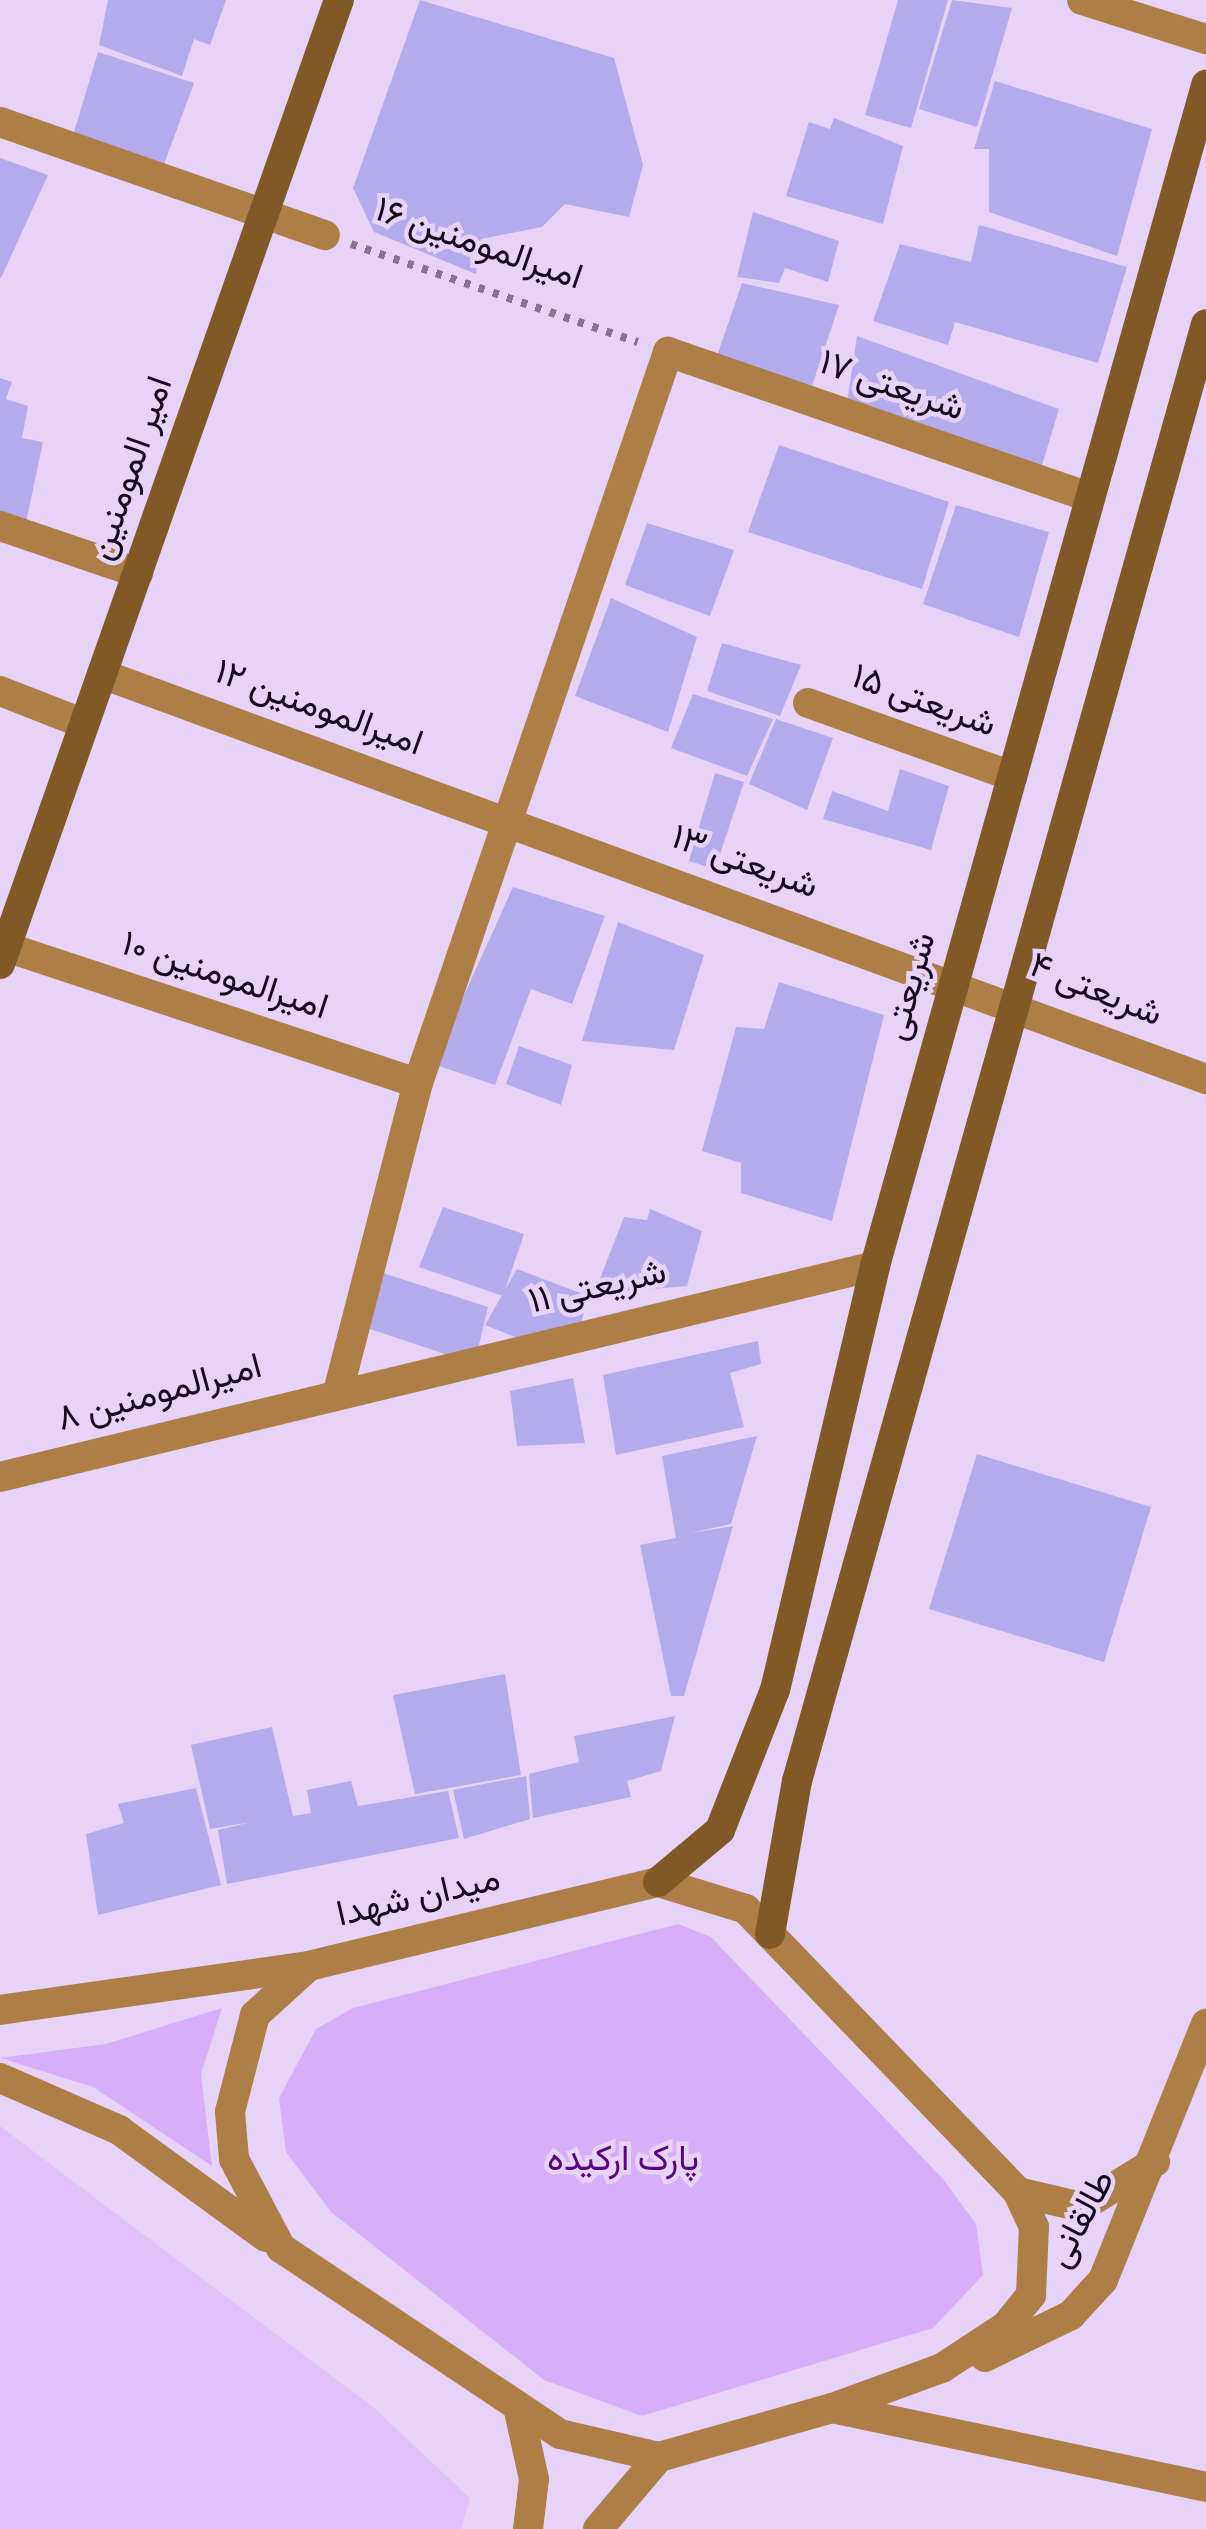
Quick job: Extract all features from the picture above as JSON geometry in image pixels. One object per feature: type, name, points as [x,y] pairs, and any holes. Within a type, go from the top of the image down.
[{"type":"main road","name":"امیر المومنین","points":[[2,952],[339,0]]},
{"type":"main road","name":"شریعتی","points":[[658,1882],[698,1857],[748,1774],[874,1265],[1206,85]]},
{"type":"main road","points":[[770,1934],[797,1781],[1206,324]]},
{"type":"main road","points":[[748,1774],[797,1781]]},
{"type":"street","points":[[1082,0],[1206,39]]},
{"type":"street","name":"امیرالمومنین ۱۶","points":[[0,122],[325,235]]},
{"type":"street","points":[[339,1388],[418,1083],[668,352]]},
{"type":"street","name":"شریعتی ۱۷","points":[[668,352],[1090,497]]},
{"type":"street","points":[[0,526],[138,573]]},
{"type":"street","name":"امیرالمومنین ۱۲","points":[[102,674],[508,820]]},
{"type":"street","points":[[0,691],[84,724]]},
{"type":"street","name":"شریعتی ۱۵","points":[[808,704],[1012,776]]},
{"type":"street","name":"شریعتی ۱۳","points":[[508,820],[954,981]]},
{"type":"street","name":"امیرالمومنین ۱۰","points":[[2,952],[418,1083]]},
{"type":"street","name":"شریعتی ۴","points":[[954,981],[1016,1001],[1206,1079]]},
{"type":"street","name":"شریعتی ۱۱","points":[[339,1388],[874,1265]]},
{"type":"street","name":"امیرالمومنین ۸","points":[[0,1477],[339,1388]]},
{"type":"street","name":"میدان شهدا","points":[[658,1882],[722,1894],[770,1934],[1018,2192],[1039,2258],[1031,2295],[942,2368],[832,2408],[659,2457],[593,2446],[519,2411],[281,2248],[234,2159],[230,2112],[255,2015],[309,1966],[658,1882]]},
{"type":"street","points":[[0,2010],[309,1966]]},
{"type":"street","name":"طالقانی","points":[[942,2368],[1071,2314],[1122,2246],[1206,2024]]},
{"type":"street","points":[[0,2078],[119,2130],[281,2248]]},
{"type":"street","points":[[1018,2192],[1082,2207],[1155,2162]]},
{"type":"street","points":[[832,2408],[1206,2486]]},
{"type":"street","points":[[519,2411],[534,2479],[527,2529]]},
{"type":"street","points":[[598,2529],[659,2457]]},
{"type":"path","name":"امیرالمومنین ۱۶","points":[[325,235],[668,352]]},
{"type":"shaded area","points":[[0,2126],[374,2408],[470,2498],[461,2529],[0,2529]]},
{"type":"green space","name":"پارک ارکیده","points":[[678,1924],[711,1937],[943,2179],[976,2224],[983,2275],[933,2328],[642,2416],[544,2380],[331,2212],[286,2152],[279,2098],[316,2029],[353,2008]]},
{"type":"green space","points":[[222,2008],[201,2074],[212,2166],[93,2087],[0,2058],[106,2044]]},
{"type":"building","points":[[108,0],[226,0],[210,45],[194,39],[182,76],[99,45]]},
{"type":"building","points":[[420,0],[614,58],[643,165],[629,217],[565,204],[542,227],[481,239],[476,274],[374,232],[353,188]]},
{"type":"building","points":[[898,0],[948,0],[911,128],[865,115]]},
{"type":"building","points":[[952,0],[1012,8],[977,127],[919,109]]},
{"type":"building","points":[[98,52],[194,83],[160,175],[71,142]]},
{"type":"building","points":[[995,81],[1152,129],[1117,256],[989,212],[989,149],[974,149]]},
{"type":"building","points":[[834,118],[903,146],[883,224],[786,196],[809,122],[830,129]]},
{"type":"building","points":[[0,158],[48,175],[1,278],[0,277]]},
{"type":"building","points":[[753,212],[839,241],[828,282],[785,268],[779,283],[737,277]]},
{"type":"building","points":[[979,225],[1127,267],[1098,363],[955,322],[948,345],[873,321],[900,244],[971,262]]},
{"type":"building","points":[[742,283],[839,305],[809,395],[715,362]]},
{"type":"building","points":[[857,336],[1059,409],[1039,475],[846,410]]},
{"type":"building","points":[[0,378],[12,382],[6,399],[28,406],[22,438],[43,442],[24,532],[0,524]]},
{"type":"building","points":[[779,445],[949,502],[922,589],[748,532]]},
{"type":"building","points":[[956,505],[1049,532],[1019,637],[923,604]]},
{"type":"building","points":[[647,523],[734,550],[710,616],[625,585]]},
{"type":"building","points":[[611,598],[697,637],[668,732],[575,696]]},
{"type":"building","points":[[722,643],[801,665],[780,716],[707,691]]},
{"type":"building","points":[[693,694],[773,719],[747,776],[671,748]]},
{"type":"building","points":[[776,719],[833,738],[807,810],[749,784]]},
{"type":"building","points":[[900,769],[949,786],[931,850],[823,819],[832,791],[888,811]]},
{"type":"building","points":[[715,773],[744,782],[715,869],[689,861]]},
{"type":"building","points":[[513,887],[605,916],[572,1004],[531,989],[495,1085],[433,1064]]},
{"type":"building","points":[[618,922],[704,955],[674,1050],[582,1041]]},
{"type":"building","points":[[779,982],[884,1015],[832,1221],[741,1193],[741,1163],[702,1151],[736,1027],[764,1029]]},
{"type":"building","points":[[519,1046],[572,1065],[561,1105],[506,1084]]},
{"type":"building","points":[[443,1207],[524,1234],[503,1296],[419,1267]]},
{"type":"building","points":[[650,1209],[702,1231],[687,1286],[594,1294],[624,1217],[647,1220]]},
{"type":"building","points":[[517,1269],[588,1296],[580,1328],[528,1342],[485,1325]]},
{"type":"building","points":[[383,1273],[488,1307],[477,1353],[454,1357],[364,1327]]},
{"type":"building","points":[[758,1341],[761,1364],[730,1373],[744,1427],[616,1455],[603,1375]]},
{"type":"building","points":[[573,1378],[585,1443],[517,1446],[510,1391]]},
{"type":"building","points":[[757,1436],[731,1524],[690,1533],[733,1526],[684,1696],[671,1696],[640,1545],[676,1538],[662,1456]]},
{"type":"building","points":[[977,1454],[1151,1507],[1104,1662],[929,1609]]},
{"type":"building","points":[[505,1674],[521,1775],[415,1794],[393,1695]]},
{"type":"building","points":[[675,1716],[661,1771],[627,1781],[631,1797],[533,1818],[529,1774],[579,1762],[574,1736]]},
{"type":"building","points":[[272,1727],[293,1816],[311,1813],[307,1790],[351,1781],[358,1806],[448,1791],[459,1838],[227,1884],[218,1830],[251,1822],[210,1829],[191,1745]]},
{"type":"building","points":[[526,1776],[530,1819],[464,1839],[453,1790]]},
{"type":"building","points":[[196,1788],[221,1885],[98,1915],[86,1834],[124,1823],[118,1804]]}]
